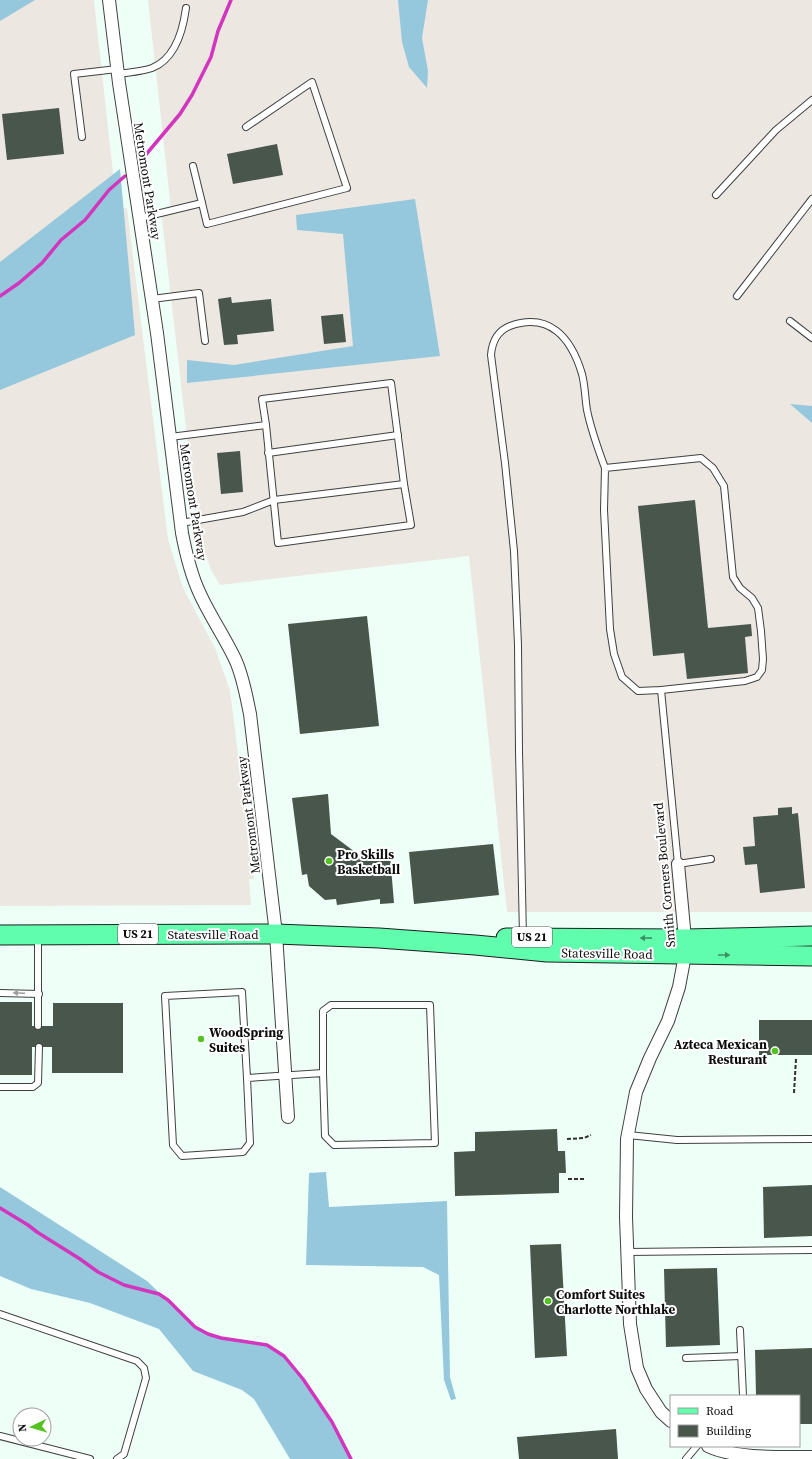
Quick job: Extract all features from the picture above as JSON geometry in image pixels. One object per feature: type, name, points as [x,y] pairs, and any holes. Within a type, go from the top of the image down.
[{"type":"main road","name":"Statesville Road","points":[[0,935],[276,934],[379,938],[547,952],[685,947],[812,936]]},
{"type":"main road","name":"Statesville Road","points":[[379,938],[523,938],[812,956]]},
{"type":"street","name":"Metromont Parkway","points":[[108,0],[117,72],[152,299],[186,554],[192,577],[200,596],[235,660],[243,680],[250,714],[276,934],[288,1117]]},
{"type":"street","name":"Smith Corners Boulevard","points":[[670,1420],[661,1412],[646,1388],[637,1368],[630,1324],[626,1217],[628,1135],[636,1092],[650,1058],[668,1021],[680,987],[685,947],[678,864]]},
{"type":"street","points":[[712,1447],[738,1454],[768,1457],[812,1457]]},
{"type":"lane","points":[[82,137],[74,74],[117,72],[150,68],[159,64],[170,54],[179,37],[184,22],[186,8]]},
{"type":"lane","points":[[193,166],[207,224],[348,188],[312,82],[246,126]]},
{"type":"lane","points":[[716,195],[776,130],[812,100]]},
{"type":"lane","points":[[737,296],[812,199]]},
{"type":"lane","points":[[140,218],[202,203]]},
{"type":"lane","points":[[152,299],[199,293],[205,341]]},
{"type":"lane","points":[[523,938],[518,645],[514,551],[505,463],[491,355],[492,345],[499,334],[507,327],[532,321],[546,324],[562,335],[574,354],[582,373],[587,409],[593,434],[605,468],[604,510],[610,629],[614,654],[622,677],[638,691],[661,690],[746,681],[757,677],[762,670],[763,659],[758,608],[752,598],[740,588],[733,577],[724,486],[713,468],[702,458],[605,468]]},
{"type":"lane","points":[[790,321],[812,338]]},
{"type":"lane","points":[[391,383],[398,435],[411,525],[278,544],[262,399],[391,383]]},
{"type":"lane","points":[[170,437],[266,425]]},
{"type":"lane","points":[[268,453],[398,435]]},
{"type":"lane","points":[[181,523],[243,512],[274,500],[404,484]]},
{"type":"lane","name":"Smith Corners Boulevard","points":[[661,690],[678,864]]},
{"type":"lane","points":[[678,864],[711,859]]},
{"type":"lane","points":[[38,935],[38,1026]]},
{"type":"lane","points":[[242,992],[247,1078],[250,1143],[243,1152],[182,1156],[173,1145],[165,996],[242,992]]},
{"type":"lane","points":[[0,993],[39,994]]},
{"type":"lane","points":[[331,1005],[430,1005],[435,1143],[334,1145],[325,1136],[323,1073],[323,1012],[331,1005]]},
{"type":"lane","points":[[0,1087],[33,1087],[38,1083],[39,1047]]},
{"type":"lane","points":[[247,1078],[285,1074],[323,1073]]},
{"type":"lane","points":[[628,1135],[677,1140],[812,1139]]},
{"type":"lane","points":[[627,1252],[812,1250]]},
{"type":"lane","points":[[0,1314],[137,1361],[144,1368],[146,1378],[124,1454],[117,1459]]},
{"type":"lane","points":[[740,1330],[743,1395]]},
{"type":"lane","points":[[686,1358],[741,1356]]},
{"type":"lane","points":[[0,1436],[90,1459]]},
{"type":"lane","points":[[686,1459],[696,1447]]},
{"type":"path","points":[[794,1092],[796,1059]]},
{"type":"path","points":[[567,1139],[591,1136]]},
{"type":"path","points":[[568,1179],[584,1179]]},
{"type":"shaded area","points":[[0,0],[94,0],[117,209],[127,208],[168,539],[183,588],[215,648],[230,690],[254,879],[249,879],[251,905],[0,906]]},
{"type":"shaded area","points":[[0,0],[35,0],[0,21]]},
{"type":"shaded area","points":[[148,0],[812,0],[812,912],[507,912],[469,556],[220,585],[211,570],[198,532],[161,211],[171,210]]},
{"type":"shaded area","points":[[398,0],[428,0],[422,38],[428,71],[427,88],[409,67],[402,42]]},
{"type":"shaded area","points":[[120,169],[135,335],[0,390],[0,262]]},
{"type":"shaded area","points":[[415,199],[440,356],[187,383],[187,360],[234,365],[353,346],[343,234],[297,230],[296,215]]},
{"type":"shaded area","points":[[790,404],[812,406],[812,423]]},
{"type":"shaded area","points":[[326,1172],[329,1207],[447,1201],[450,1377],[456,1399],[451,1400],[444,1380],[439,1275],[423,1267],[306,1265],[309,1173]]},
{"type":"shaded area","points":[[0,1187],[147,1281],[195,1327],[208,1334],[221,1338],[267,1345],[284,1356],[303,1379],[332,1422],[351,1459],[290,1459],[254,1399],[242,1390],[193,1371],[159,1329],[90,1303],[31,1289],[0,1276]]},
{"type":"building","points":[[59,108],[64,154],[7,160],[2,114]]},
{"type":"building","points":[[277,144],[283,175],[233,184],[227,154]]},
{"type":"building","points":[[231,297],[232,303],[271,299],[274,331],[237,335],[238,344],[224,345],[218,299]]},
{"type":"building","points":[[343,314],[346,342],[324,344],[321,316]]},
{"type":"building","points":[[240,451],[243,492],[221,494],[217,453]]},
{"type":"building","points":[[695,500],[708,628],[751,624],[752,636],[745,637],[748,673],[687,679],[684,653],[653,656],[638,506]]},
{"type":"building","points":[[367,616],[379,726],[300,734],[288,624]]},
{"type":"building","points":[[328,794],[331,834],[363,858],[390,855],[394,903],[380,904],[380,899],[337,905],[336,899],[325,900],[309,886],[307,874],[302,875],[292,798]]},
{"type":"building","points":[[792,807],[792,814],[798,813],[805,888],[760,893],[757,864],[745,865],[743,847],[755,846],[753,817],[778,815],[778,808]]},
{"type":"building","points":[[493,844],[499,895],[414,904],[409,852]]},
{"type":"building","points":[[0,1002],[32,1002],[32,1026],[53,1026],[53,1003],[123,1003],[123,1073],[52,1073],[52,1047],[32,1047],[32,1075],[0,1075]]},
{"type":"building","points":[[759,1020],[812,1020],[812,1055],[759,1055]]},
{"type":"building","points":[[557,1129],[558,1151],[565,1151],[566,1173],[559,1173],[559,1193],[455,1196],[454,1152],[475,1151],[475,1132]]},
{"type":"building","points":[[812,1185],[812,1236],[764,1238],[763,1187]]},
{"type":"building","name":"Comfort Suites Charlotte Northlake","points":[[561,1244],[567,1356],[535,1358],[530,1245]]},
{"type":"building","points":[[717,1268],[720,1345],[666,1347],[664,1269]]},
{"type":"building","points":[[812,1348],[812,1424],[800,1424],[800,1395],[756,1395],[755,1350]]},
{"type":"building","points":[[616,1429],[618,1459],[519,1459],[517,1437]]},
{"type":"waterway","points":[[138,164],[180,114],[192,95],[211,57],[218,31],[231,0]]},
{"type":"waterway","points":[[0,296],[19,283],[42,263],[61,240],[85,220],[109,190],[125,176]]},
{"type":"waterway","points":[[0,1208],[98,1272],[124,1285],[159,1294],[168,1300],[195,1327],[208,1334],[221,1338],[267,1345],[284,1356],[303,1379],[332,1422],[351,1459]]},
{"type":"place","name":"Pro Skills Basketball","points":[[329,861]]},
{"type":"place","name":"WoodSpring Suites","points":[[201,1039]]},
{"type":"place","name":"Azteca Mexican Resturant","points":[[775,1051]]},
{"type":"place","name":"Comfort Suites Charlotte Northlake","points":[[548,1301]]}]
